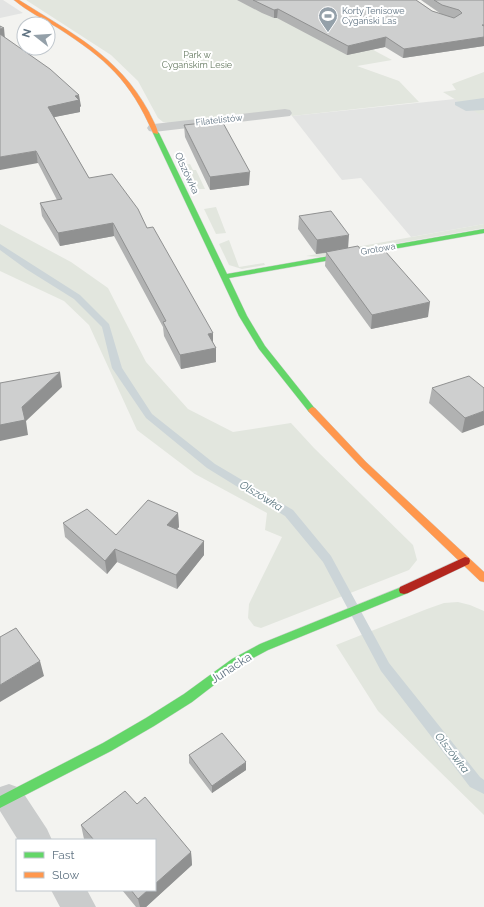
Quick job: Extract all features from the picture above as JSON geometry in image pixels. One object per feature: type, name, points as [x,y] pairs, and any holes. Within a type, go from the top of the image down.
[{"type":"street","name":"Olszówka","points":[[16,0],[89,48],[110,64],[128,82],[154,128],[243,316],[262,347],[316,415],[363,464],[484,578]]},
{"type":"street","name":"Filatelistów","points":[[154,128],[285,113]]},
{"type":"street","name":"Grotowa","points":[[224,276],[484,231]]},
{"type":"street","name":"Junacka","points":[[35,839],[5,800],[107,747],[150,722],[188,698],[236,662],[264,647],[414,586],[465,561]]},
{"type":"street","points":[[69,891],[79,907]]},
{"type":"shaded area","points":[[0,0],[3,0],[23,13],[0,18]]},
{"type":"shaded area","points":[[484,96],[484,224],[411,237],[361,178],[342,180],[292,116]]},
{"type":"shaded area","points":[[484,98],[484,110],[466,111],[455,105],[455,102]]},
{"type":"green space","name":"Park w Cygańskim Lesie","points":[[26,0],[329,0],[364,45],[392,60],[357,66],[399,81],[419,102],[292,116],[287,110],[169,123],[163,122],[158,118],[138,81],[111,55],[56,19],[56,16],[51,16]]},
{"type":"green space","points":[[484,72],[484,113],[479,114],[443,92],[456,90],[452,84]]},
{"type":"green space","points":[[190,164],[193,170],[196,170],[205,189],[194,189],[182,165]]},
{"type":"green space","points":[[216,207],[226,233],[216,234],[204,209]]},
{"type":"green space","points":[[0,224],[71,262],[108,288],[146,362],[188,409],[233,432],[291,423],[314,448],[413,545],[417,560],[409,570],[261,628],[254,626],[248,618],[249,604],[282,537],[265,530],[267,513],[195,474],[137,430],[89,325],[64,301],[0,271]]},
{"type":"green space","points":[[484,224],[484,228],[319,257],[306,256]]},
{"type":"green space","points":[[229,240],[239,267],[264,263],[265,265],[242,269],[229,265],[219,244]]},
{"type":"green space","points":[[458,602],[484,611],[484,815],[378,711],[336,645],[444,603]]},
{"type":"building","points":[[253,0],[416,0],[432,11],[454,18],[462,13],[459,10],[442,5],[434,0],[484,0],[484,25],[482,25],[484,26],[484,37],[404,49],[386,37],[348,46],[278,9],[274,10]]},
{"type":"building","points":[[0,34],[16,45],[16,56],[31,56],[50,69],[79,95],[75,96],[79,100],[48,107],[89,178],[112,174],[138,209],[147,228],[153,227],[213,333],[208,334],[216,348],[180,355],[163,322],[166,321],[113,223],[58,233],[40,203],[62,199],[36,151],[0,157]]},
{"type":"building","points":[[222,121],[250,172],[210,177],[184,125]]},
{"type":"building","points":[[331,211],[349,235],[317,240],[299,216]]},
{"type":"building","points":[[358,246],[364,254],[385,251],[430,302],[372,315],[326,252]]},
{"type":"building","points":[[60,372],[22,407],[25,420],[0,425],[0,383]]},
{"type":"building","points":[[469,376],[484,388],[484,411],[465,418],[432,388]]},
{"type":"building","points":[[148,500],[178,513],[167,525],[204,541],[176,575],[115,549],[105,561],[63,523],[87,509],[116,535]]},
{"type":"building","points":[[16,628],[40,661],[0,685],[0,637]]},
{"type":"building","points":[[222,733],[246,762],[212,786],[189,755]]},
{"type":"building","points":[[125,791],[137,804],[145,797],[191,852],[156,883],[156,839],[93,839],[81,825]]},
{"type":"building","points":[[132,891],[147,891],[138,899]]},
{"type":"waterway","name":"Olszówka","points":[[0,246],[29,267],[77,297],[106,326],[117,368],[149,416],[211,466],[289,513],[327,559],[385,667],[475,782],[484,788]]},
{"type":"traffic: fast","points":[[156,133],[243,316],[262,347],[312,410]]},
{"type":"traffic: fast","points":[[224,277],[484,231]]},
{"type":"traffic: fast","points":[[0,802],[107,747],[150,722],[188,698],[236,662],[264,647],[404,590]]},
{"type":"traffic: slow","points":[[16,0],[60,27],[105,59],[117,70],[135,94],[156,133]]},
{"type":"traffic: slow","points":[[312,410],[363,464],[484,578]]},
{"type":"traffic: jam","points":[[404,590],[465,561]]},
{"type":"place","name":"Korty Tenisowe Cygański Las","points":[[328,33]]}]
